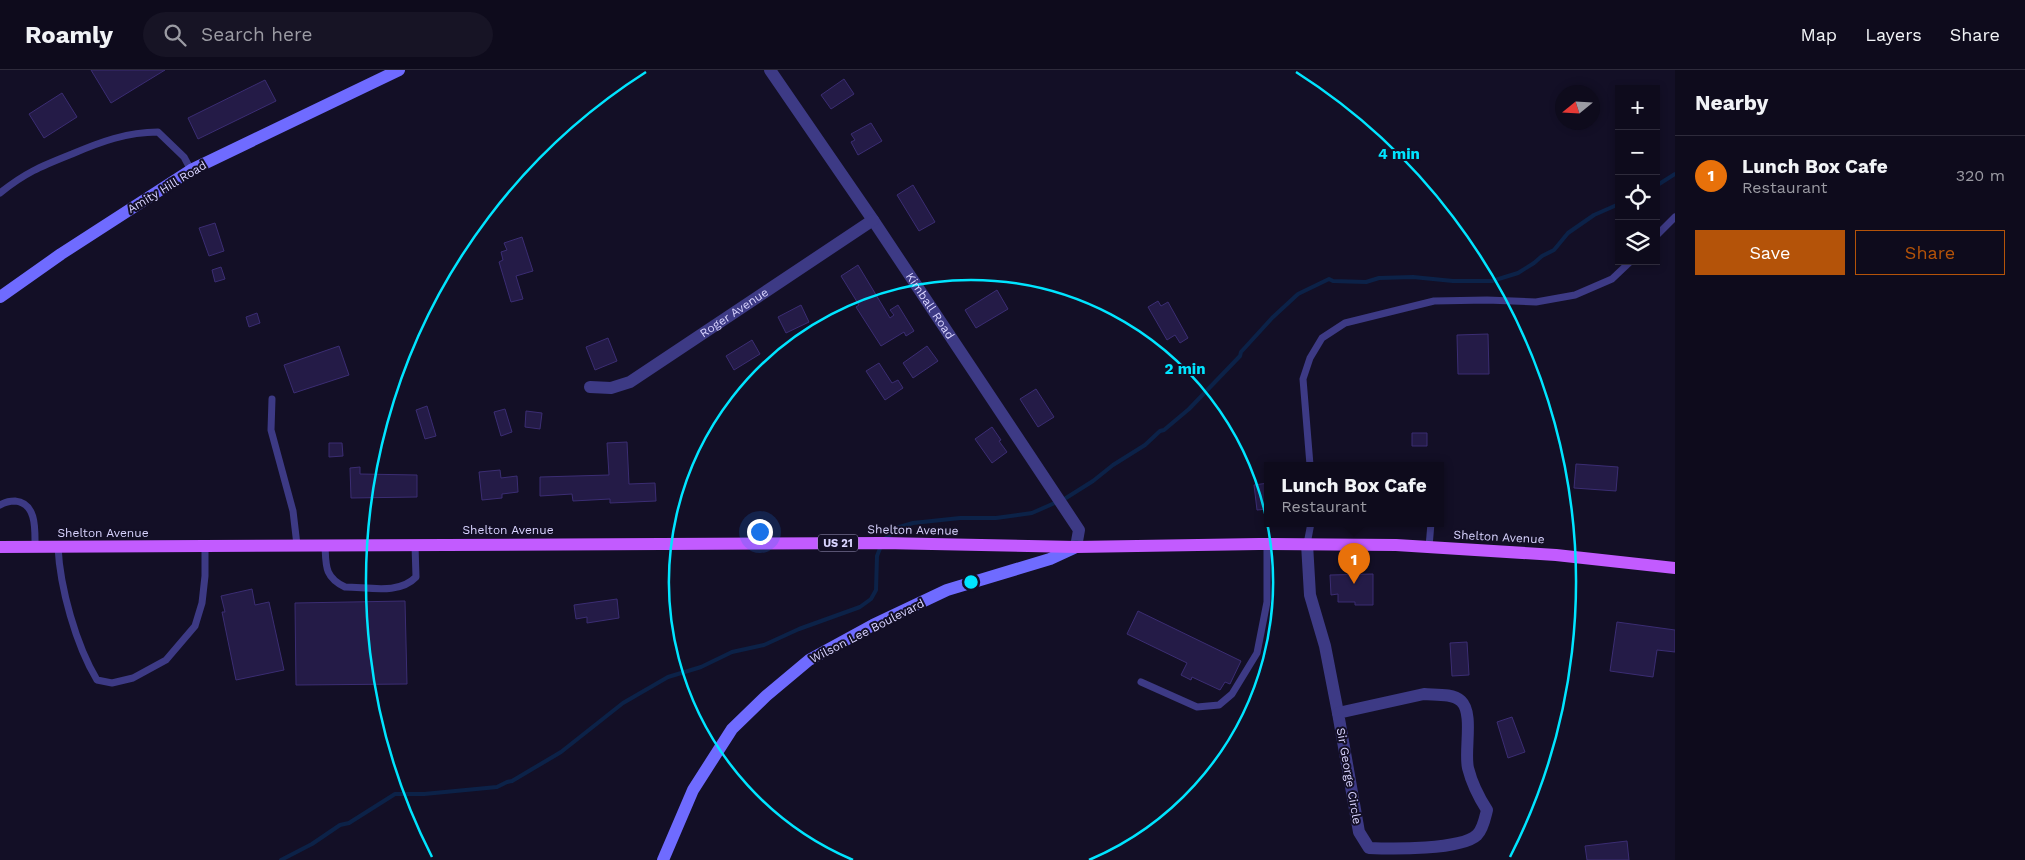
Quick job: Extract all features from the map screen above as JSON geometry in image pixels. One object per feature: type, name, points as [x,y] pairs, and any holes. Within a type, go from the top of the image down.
[{"type":"main road","name":"Shelton Avenue","points":[[0,547],[882,543],[1076,547],[1307,544],[1429,547],[1556,554],[1675,568]]},
{"type":"street","name":"Amity Hill Road","points":[[0,297],[60,254],[191,170],[399,70]]},
{"type":"street","name":"Kimball Road","points":[[770,70],[873,220],[1079,530],[1076,547]]},
{"type":"street","name":"Roger Avenue","points":[[590,387],[611,388],[630,382],[873,220]]},
{"type":"street","name":"Sir George Circle","points":[[1307,544],[1310,595],[1325,646],[1359,832],[1369,848],[1400,849],[1460,843],[1476,835],[1483,825],[1487,810],[1475,791],[1468,766],[1466,708],[1460,700],[1448,696],[1424,694],[1338,713]]},
{"type":"street","name":"Wilson Lee Boulevard","points":[[663,860],[692,790],[732,729],[766,696],[809,660],[873,625],[947,590],[1050,559],[1076,547]]},
{"type":"lane","points":[[0,193],[20,177],[45,164],[100,142],[141,132],[158,132],[184,157],[191,170]]},
{"type":"lane","points":[[1660,232],[1675,217]]},
{"type":"lane","points":[[1310,462],[1303,379],[1310,358],[1322,338],[1345,323],[1434,302],[1487,300],[1536,302],[1575,295],[1612,279],[1627,265]]},
{"type":"lane","points":[[272,399],[271,430],[293,511],[298,545]]},
{"type":"lane","points":[[0,505],[12,501],[21,502],[28,506],[32,513],[35,547]]},
{"type":"lane","points":[[1307,544],[1310,527]]},
{"type":"lane","points":[[1429,547],[1431,527]]},
{"type":"lane","points":[[325,545],[327,570],[338,583],[345,587],[400,588],[410,583],[416,577],[415,544]]},
{"type":"lane","points":[[1141,682],[1197,707],[1219,705],[1232,694],[1257,653],[1267,602],[1267,544]]},
{"type":"lane","points":[[58,547],[59,570],[63,587],[87,662],[97,680],[112,683],[133,678],[166,660],[195,626],[202,603],[205,576],[205,546]]},
{"type":"building","points":[[91,70],[165,70],[111,103]]},
{"type":"building","points":[[844,79],[854,94],[831,109],[821,95]]},
{"type":"building","points":[[265,80],[276,101],[198,139],[188,118]]},
{"type":"building","points":[[62,93],[77,117],[44,138],[29,114]]},
{"type":"building","points":[[871,123],[882,141],[858,155],[851,142],[855,140],[851,134]]},
{"type":"building","points":[[913,185],[935,222],[919,231],[897,195]]},
{"type":"building","points":[[215,223],[224,251],[209,256],[199,228]]},
{"type":"building","points":[[522,237],[533,271],[516,276],[523,299],[511,302],[499,262],[503,260],[501,252],[507,250],[504,243]]},
{"type":"building","points":[[858,265],[890,318],[894,315],[890,310],[898,305],[914,331],[906,336],[904,332],[881,346],[856,307],[859,305],[841,276]]},
{"type":"building","points":[[221,267],[225,279],[215,282],[212,270]]},
{"type":"building","points":[[997,290],[1008,309],[976,328],[965,310]]},
{"type":"building","points":[[1158,301],[1161,306],[1168,302],[1188,338],[1180,343],[1175,335],[1167,340],[1148,307]]},
{"type":"building","points":[[801,305],[809,322],[786,333],[778,317]]},
{"type":"building","points":[[257,313],[260,323],[249,327],[246,317]]},
{"type":"building","points":[[1488,334],[1489,374],[1458,374],[1457,335]]},
{"type":"building","points":[[608,338],[617,361],[595,370],[586,347]]},
{"type":"building","points":[[752,340],[760,354],[734,370],[726,356]]},
{"type":"building","points":[[339,346],[349,375],[294,393],[284,365]]},
{"type":"building","points":[[927,346],[938,361],[913,378],[903,363]]},
{"type":"building","points":[[879,363],[892,383],[898,380],[903,388],[885,400],[866,371]]},
{"type":"building","points":[[1036,389],[1054,417],[1038,427],[1020,399]]},
{"type":"building","points":[[427,406],[436,436],[425,439],[416,410]]},
{"type":"building","points":[[505,409],[512,432],[501,436],[494,412]]},
{"type":"building","points":[[526,411],[542,413],[540,429],[525,427]]},
{"type":"building","points":[[992,427],[1007,452],[992,463],[975,439]]},
{"type":"building","points":[[1412,433],[1427,433],[1427,446],[1412,446]]},
{"type":"building","points":[[627,442],[629,484],[655,483],[656,501],[610,503],[610,499],[573,501],[572,494],[540,496],[540,477],[609,475],[607,443]]},
{"type":"building","points":[[329,443],[342,443],[343,456],[329,457]]},
{"type":"building","points":[[1576,464],[1618,467],[1616,491],[1574,488]]},
{"type":"building","points":[[360,467],[360,474],[417,475],[417,497],[351,498],[350,468]]},
{"type":"building","points":[[500,470],[501,478],[517,476],[518,492],[502,494],[502,498],[482,500],[479,472]]},
{"type":"building","points":[[1264,484],[1264,509],[1257,510],[1254,485]]},
{"type":"building","points":[[1373,574],[1373,605],[1355,605],[1355,602],[1338,602],[1338,594],[1331,595],[1330,575]]},
{"type":"building","points":[[252,589],[255,605],[269,602],[284,670],[236,680],[222,612],[225,612],[221,596]]},
{"type":"building","points":[[617,599],[619,618],[587,623],[587,617],[576,619],[574,605]]},
{"type":"building","points":[[405,601],[407,684],[296,685],[295,603]]},
{"type":"building","points":[[1138,611],[1241,661],[1230,684],[1225,682],[1220,690],[1192,677],[1191,680],[1181,675],[1187,663],[1127,634]]},
{"type":"building","points":[[1617,622],[1675,630],[1675,652],[1657,650],[1653,677],[1610,671]]},
{"type":"building","points":[[1467,642],[1469,675],[1452,676],[1450,643]]},
{"type":"building","points":[[1512,717],[1525,752],[1508,758],[1497,722]]},
{"type":"building","points":[[1627,841],[1629,860],[1587,860],[1585,846]]},
{"type":"waterway","points":[[1660,183],[1675,174]]},
{"type":"waterway","points":[[884,540],[896,528],[913,523],[960,518],[996,518],[1032,513],[1066,498],[1164,430],[1189,409],[1240,356],[1241,352],[1272,318],[1298,294],[1329,279],[1333,281],[1366,282],[1379,278],[1413,277],[1453,281],[1492,281],[1518,273],[1554,250],[1568,233],[1594,215],[1615,206]]},
{"type":"waterway","points":[[281,860],[312,844],[340,825],[349,823],[395,794],[424,794],[497,787],[512,781],[561,752],[623,703],[668,677],[701,667],[732,652],[764,645],[799,629],[860,607],[871,599],[876,590],[877,556],[881,546]]},
{"type":"place","name":"Lunch Box Cafe","points":[[1354,584]]}]
